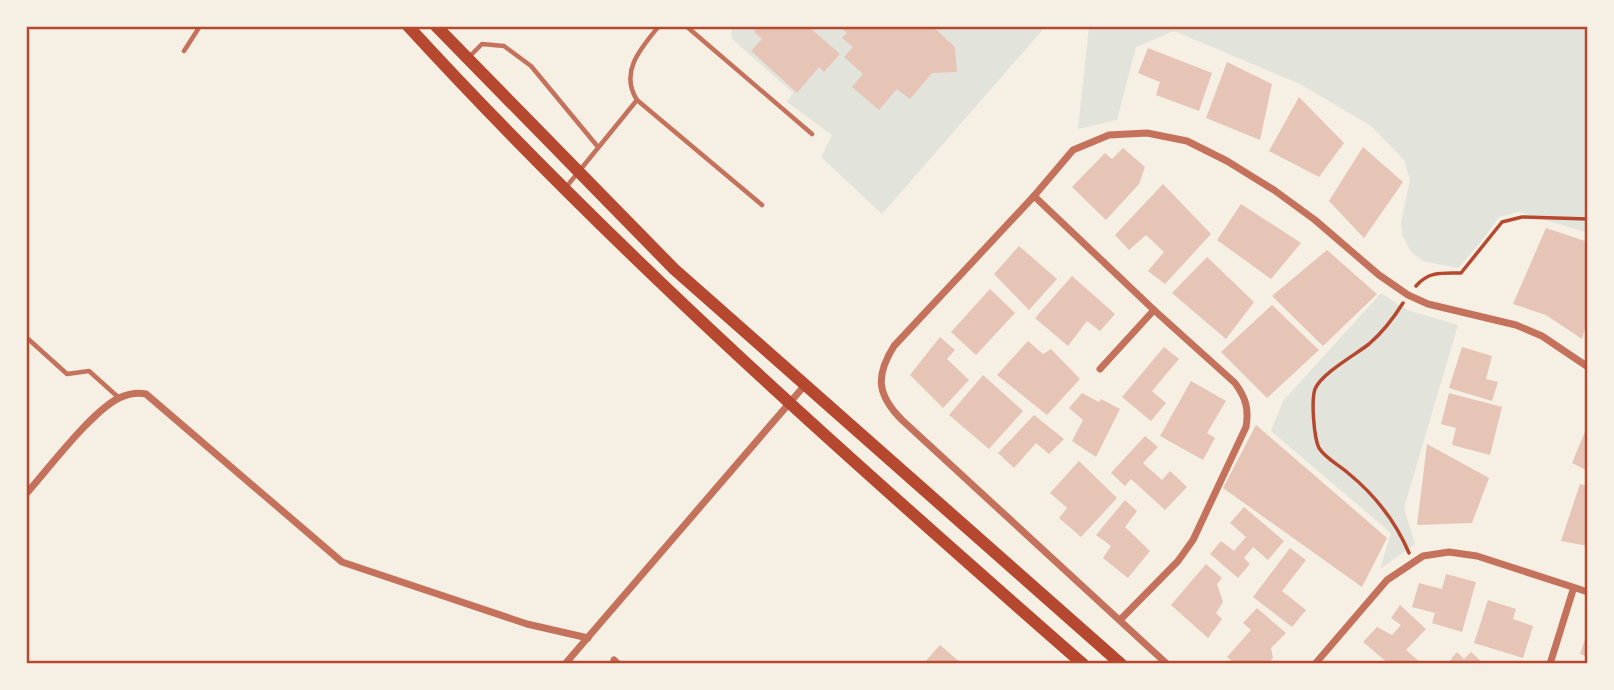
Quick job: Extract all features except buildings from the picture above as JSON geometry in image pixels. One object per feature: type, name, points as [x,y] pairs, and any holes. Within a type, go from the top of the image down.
[{"type":"main road","points":[[408,26],[564,190],[789,402],[1083,664]]},
{"type":"main road","points":[[436,26],[674,269],[1121,664]]},
{"type":"street","points":[[1167,664],[888,406],[880,386],[883,363],[894,346],[1034,196],[1073,150],[1109,135],[1147,133],[1187,141],[1274,190],[1315,220],[1379,275],[1408,295],[1428,304],[1516,326],[1542,336],[1588,367]]},
{"type":"street","points":[[1034,196],[1235,383],[1245,397],[1248,415],[1246,427],[1193,540],[1178,561],[1120,620]]},
{"type":"street","points":[[1100,369],[1154,310]]},
{"type":"street","points":[[565,664],[805,385]]},
{"type":"street","points":[[26,494],[100,411],[119,398],[141,393],[154,399],[342,562],[527,624],[588,638]]},
{"type":"street","points":[[1315,664],[1387,580],[1423,556],[1449,552],[1477,556],[1588,593]]},
{"type":"street","points":[[1550,664],[1573,590]]},
{"type":"lane","points":[[184,51],[200,26]]},
{"type":"lane","points":[[659,26],[634,60],[630,71],[632,92],[637,100],[762,205]]},
{"type":"lane","points":[[686,26],[812,134]]},
{"type":"lane","points":[[467,59],[482,44],[504,46],[531,66],[598,147]]},
{"type":"lane","points":[[564,190],[637,100]]},
{"type":"lane","points":[[26,337],[68,374],[89,372],[119,398]]},
{"type":"path","points":[[1413,562],[1393,520],[1367,490],[1327,458],[1318,445],[1313,409],[1315,388],[1328,374],[1370,343],[1389,325],[1408,295],[1423,278],[1434,273],[1461,273],[1502,222],[1522,217],[1588,219]]},
{"type":"shaded area","points":[[731,26],[1046,26],[882,214],[821,157],[832,135],[787,102],[793,93],[732,39]]},
{"type":"shaded area","points":[[1089,26],[1588,26],[1588,233],[1519,212],[1499,217],[1458,268],[1423,261],[1411,252],[1402,235],[1401,222],[1410,180],[1404,160],[1371,126],[1300,84],[1174,31],[1136,47],[1117,120],[1078,129]]},
{"type":"shaded area","points":[[1381,293],[1407,310],[1458,325],[1404,508],[1415,544],[1380,569],[1391,533],[1271,431],[1283,401]]}]
